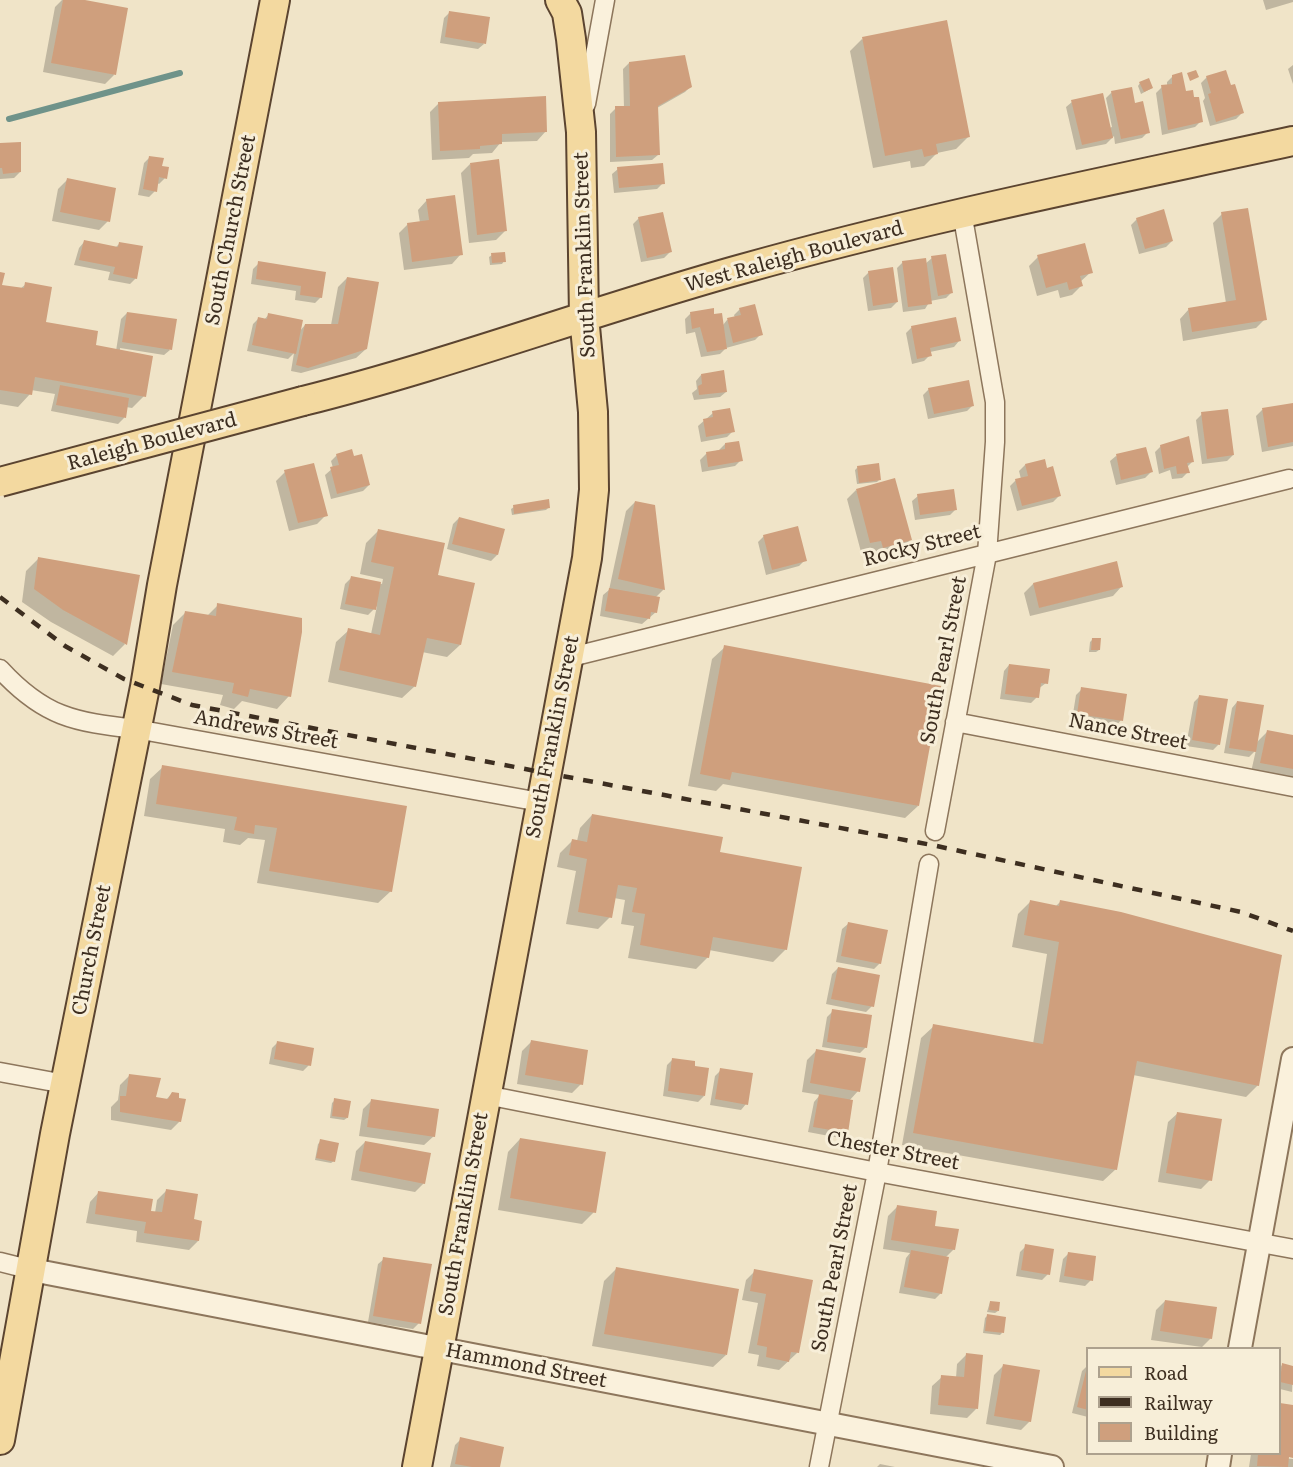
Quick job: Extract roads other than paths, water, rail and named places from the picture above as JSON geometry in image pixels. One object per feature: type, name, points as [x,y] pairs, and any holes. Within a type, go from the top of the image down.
[{"type":"main road","name":"South Church Street","points":[[187,460],[275,0]]},
{"type":"main road","points":[[560,0],[567,13],[571,39],[580,132]]},
{"type":"main road","name":"South Franklin Street","points":[[417,1467],[587,558],[594,490],[593,412],[584,316],[580,132]]},
{"type":"main road","name":"West Raleigh Boulevard","points":[[303,401],[446,361],[584,316],[741,269],[962,212],[1293,141]]},
{"type":"main road","name":"Raleigh Boulevard","points":[[0,482],[303,401]]},
{"type":"main road","name":"Church Street","points":[[0,1440],[65,1084],[187,460]]},
{"type":"street","name":"South Franklin Street","points":[[580,132],[605,0]]},
{"type":"street","name":"South Pearl Street","points":[[935,831],[987,554],[994,442],[995,402],[962,212]]},
{"type":"street","name":"Rocky Street","points":[[567,658],[1288,479]]},
{"type":"street","name":"Andrews Street","points":[[0,669],[40,705],[66,718],[86,723],[136,729],[540,802]]},
{"type":"street","name":"Nance Street","points":[[955,722],[1293,787]]},
{"type":"street","name":"South Pearl Street","points":[[819,1467],[877,1172],[929,864]]},
{"type":"street","points":[[1240,1347],[1293,1059]]},
{"type":"street","points":[[0,1072],[65,1084]]},
{"type":"street","name":"Chester Street","points":[[486,1095],[877,1172],[1293,1250]]},
{"type":"street","name":"Hammond Street","points":[[0,1262],[1052,1467]]},
{"type":"waterway","points":[[9,119],[180,73]]},
{"type":"railway","points":[[0,597],[65,646],[124,679],[192,705],[932,845],[1241,912],[1293,931]]}]
